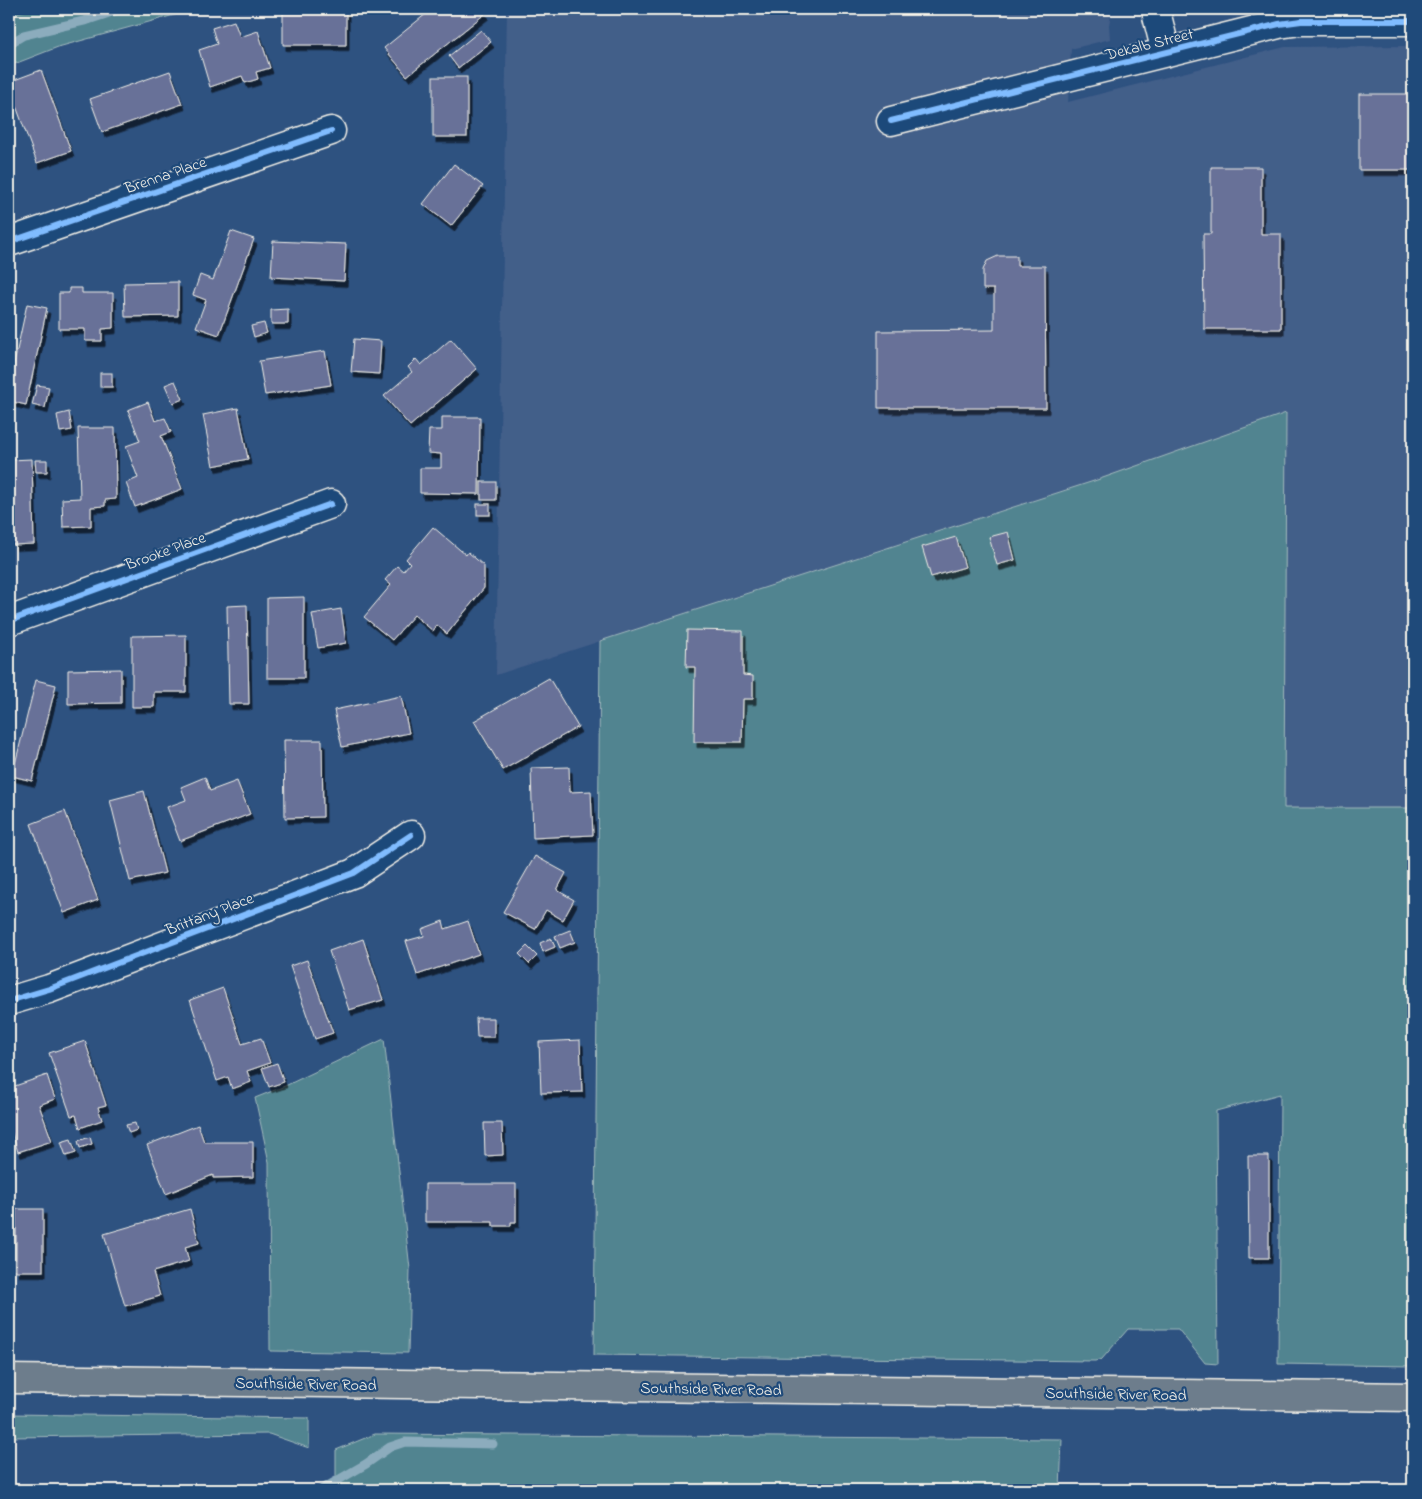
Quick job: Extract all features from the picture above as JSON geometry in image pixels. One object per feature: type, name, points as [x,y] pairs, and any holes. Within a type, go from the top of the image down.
[{"type":"main road","name":"Southside River Road","points":[[9,1379],[1413,1397]]},
{"type":"street","points":[[1157,16],[1166,52]]},
{"type":"street","name":"Dekalb Street","points":[[891,121],[1279,24],[1301,21],[1413,21]]},
{"type":"street","name":"Brenna Place","points":[[9,242],[331,131]]},
{"type":"street","name":"Brooke Place","points":[[9,621],[331,504]]},
{"type":"street","name":"Brittany Place","points":[[9,1001],[49,989],[354,873],[411,835]]},
{"type":"shaded area","points":[[507,9],[1112,9],[1109,25],[1110,39],[1071,49],[1068,102],[1285,47],[1413,46],[1413,808],[1284,808],[1097,480],[496,675]]},
{"type":"green space","points":[[31,9],[196,9],[58,47],[9,66],[9,15]]},
{"type":"green space","points":[[1286,413],[1284,808],[1413,808],[1413,1366],[1278,1364],[1280,1094],[1216,1111],[1218,1364],[1205,1363],[1178,1329],[1128,1329],[1102,1359],[1095,1361],[594,1355],[600,641],[1097,480]]},
{"type":"green space","points":[[384,1039],[410,1269],[408,1353],[270,1351],[269,1162],[255,1098],[285,1086]]},
{"type":"green space","points":[[9,1414],[309,1418],[309,1448],[269,1434],[9,1437]]},
{"type":"green space","points":[[375,1434],[1062,1439],[1060,1490],[336,1490],[336,1450]]},
{"type":"building","points":[[346,9],[346,45],[283,45],[283,10]]},
{"type":"building","points":[[432,9],[482,9],[486,13],[407,76],[384,48]]},
{"type":"building","points":[[234,21],[240,37],[258,31],[270,68],[256,72],[258,79],[245,83],[242,76],[210,87],[199,50],[217,44],[212,28]]},
{"type":"building","points":[[481,30],[491,42],[458,68],[449,56]]},
{"type":"building","points":[[41,70],[71,151],[37,163],[9,87],[9,82]]},
{"type":"building","points":[[170,71],[182,104],[102,132],[90,99]]},
{"type":"building","points":[[433,77],[467,77],[467,137],[433,137]]},
{"type":"building","points":[[1359,94],[1413,94],[1413,170],[1359,170]]},
{"type":"building","points":[[454,164],[483,186],[451,226],[423,204]]},
{"type":"building","points":[[1211,167],[1261,167],[1261,234],[1281,234],[1281,329],[1204,329],[1203,234],[1211,234]]},
{"type":"building","points":[[231,231],[254,239],[219,335],[196,327],[206,300],[193,295],[200,275],[213,280]]},
{"type":"building","points":[[273,241],[346,244],[344,281],[271,277]]},
{"type":"building","points":[[998,256],[1017,256],[1017,266],[1045,266],[1046,408],[878,408],[878,331],[994,330],[994,289],[983,289],[983,270],[987,261]]},
{"type":"building","points":[[178,282],[178,316],[125,317],[124,283]]},
{"type":"building","points":[[69,288],[82,288],[82,293],[113,293],[113,328],[102,329],[102,341],[85,341],[85,329],[59,329],[59,293],[69,293]]},
{"type":"building","points":[[27,304],[47,308],[26,405],[9,401],[9,387]]},
{"type":"building","points":[[288,309],[288,324],[271,324],[271,310]]},
{"type":"building","points":[[264,323],[267,333],[254,337],[251,326]]},
{"type":"building","points":[[354,339],[381,341],[379,374],[351,372]]},
{"type":"building","points":[[451,339],[477,369],[410,426],[384,396],[412,372],[408,367],[416,359],[421,365]]},
{"type":"building","points":[[325,351],[331,385],[265,395],[259,361]]},
{"type":"building","points":[[100,373],[112,373],[112,387],[100,387]]},
{"type":"building","points":[[175,381],[183,399],[173,403],[165,385]]},
{"type":"building","points":[[37,385],[49,387],[45,408],[32,405]]},
{"type":"building","points":[[148,402],[155,421],[165,418],[171,432],[161,436],[182,489],[135,507],[126,483],[138,478],[126,446],[140,441],[128,410]]},
{"type":"building","points":[[238,408],[248,459],[213,466],[203,415]]},
{"type":"building","points":[[69,412],[72,430],[60,432],[57,415]]},
{"type":"building","points":[[442,417],[480,417],[479,494],[420,493],[420,468],[441,468],[441,454],[428,453],[429,430],[442,430]]},
{"type":"building","points":[[78,428],[115,428],[116,499],[105,500],[105,506],[91,507],[91,526],[63,527],[62,499],[80,498]]},
{"type":"building","points":[[32,459],[34,544],[13,545],[10,460]]},
{"type":"building","points":[[35,460],[47,460],[47,472],[36,472]]},
{"type":"building","points":[[481,482],[496,482],[496,500],[481,500]]},
{"type":"building","points":[[477,504],[490,504],[490,515],[477,515]]},
{"type":"building","points":[[433,527],[466,555],[468,552],[484,566],[484,588],[447,634],[437,625],[433,631],[414,615],[392,640],[364,617],[391,585],[385,580],[397,566],[403,571],[410,563],[406,559]]},
{"type":"building","points":[[1008,532],[1015,560],[997,565],[989,537]]},
{"type":"building","points":[[956,537],[965,567],[931,577],[922,547]]},
{"type":"building","points":[[304,597],[304,678],[267,678],[267,598]]},
{"type":"building","points":[[247,605],[249,704],[229,704],[227,606]]},
{"type":"building","points":[[341,609],[346,643],[318,648],[312,614]]},
{"type":"building","points":[[687,630],[743,631],[743,675],[753,676],[753,699],[743,699],[742,742],[694,742],[695,667],[686,667]]},
{"type":"building","points":[[186,635],[186,692],[154,692],[154,707],[132,707],[132,636]]},
{"type":"building","points":[[121,669],[121,703],[68,704],[68,670]]},
{"type":"building","points":[[549,678],[578,727],[503,770],[474,721]]},
{"type":"building","points":[[36,680],[56,685],[32,781],[12,776]]},
{"type":"building","points":[[401,696],[409,733],[342,747],[334,710]]},
{"type":"building","points":[[284,740],[322,740],[323,817],[285,818]]},
{"type":"building","points":[[569,767],[570,792],[591,791],[593,835],[533,838],[531,768]]},
{"type":"building","points":[[205,777],[210,791],[237,781],[250,814],[180,841],[167,807],[186,800],[181,787]]},
{"type":"building","points":[[144,791],[165,873],[130,881],[110,800]]},
{"type":"building","points":[[65,811],[98,900],[64,913],[31,824]]},
{"type":"building","points":[[535,856],[566,873],[557,890],[574,900],[563,920],[546,910],[535,929],[503,912]]},
{"type":"building","points":[[443,921],[445,929],[468,921],[479,954],[417,975],[406,941],[424,936],[422,929]]},
{"type":"building","points":[[570,930],[575,942],[560,948],[555,936]]},
{"type":"building","points":[[551,938],[555,947],[543,952],[540,943]]},
{"type":"building","points":[[363,939],[383,1000],[349,1010],[329,951]]},
{"type":"building","points":[[527,946],[537,956],[529,964],[519,954]]},
{"type":"building","points":[[307,960],[333,1033],[315,1039],[290,966]]},
{"type":"building","points":[[223,988],[242,1044],[261,1038],[270,1063],[247,1071],[251,1082],[232,1089],[228,1077],[217,1081],[190,1000]]},
{"type":"building","points":[[476,1018],[494,1018],[494,1037],[477,1037]]},
{"type":"building","points":[[580,1040],[582,1092],[541,1093],[539,1042]]},
{"type":"building","points":[[85,1041],[106,1105],[98,1107],[102,1120],[80,1128],[76,1115],[71,1116],[49,1053]]},
{"type":"building","points":[[277,1063],[284,1082],[269,1087],[262,1068]]},
{"type":"building","points":[[47,1075],[55,1099],[39,1105],[52,1141],[18,1152],[9,1124],[9,1088]]},
{"type":"building","points":[[135,1123],[137,1130],[129,1133],[126,1125]]},
{"type":"building","points":[[484,1123],[502,1123],[503,1155],[485,1156]]},
{"type":"building","points":[[198,1125],[204,1142],[253,1142],[253,1177],[213,1178],[213,1175],[166,1194],[147,1145]]},
{"type":"building","points":[[90,1137],[92,1144],[80,1148],[78,1141]]},
{"type":"building","points":[[71,1139],[76,1153],[66,1156],[61,1142]]},
{"type":"building","points":[[1248,1156],[1269,1156],[1269,1258],[1249,1258]]},
{"type":"building","points":[[425,1184],[516,1184],[516,1222],[511,1222],[511,1226],[493,1226],[493,1222],[425,1222]]},
{"type":"building","points":[[16,1209],[43,1209],[43,1271],[16,1271]]},
{"type":"building","points":[[190,1209],[199,1243],[185,1247],[189,1261],[153,1272],[160,1296],[125,1306],[104,1234]]},
{"type":"waterway","points":[[9,44],[24,35],[88,20],[121,9]]},
{"type":"waterway","points":[[321,1490],[366,1464],[390,1447],[405,1442],[493,1444]]},
{"type":"cycle path","points":[[891,121],[1279,24],[1301,21],[1413,21]]},
{"type":"cycle path","points":[[9,242],[331,131]]},
{"type":"cycle path","points":[[9,621],[331,504]]},
{"type":"cycle path","points":[[9,1001],[49,989],[354,873],[411,835]]}]
